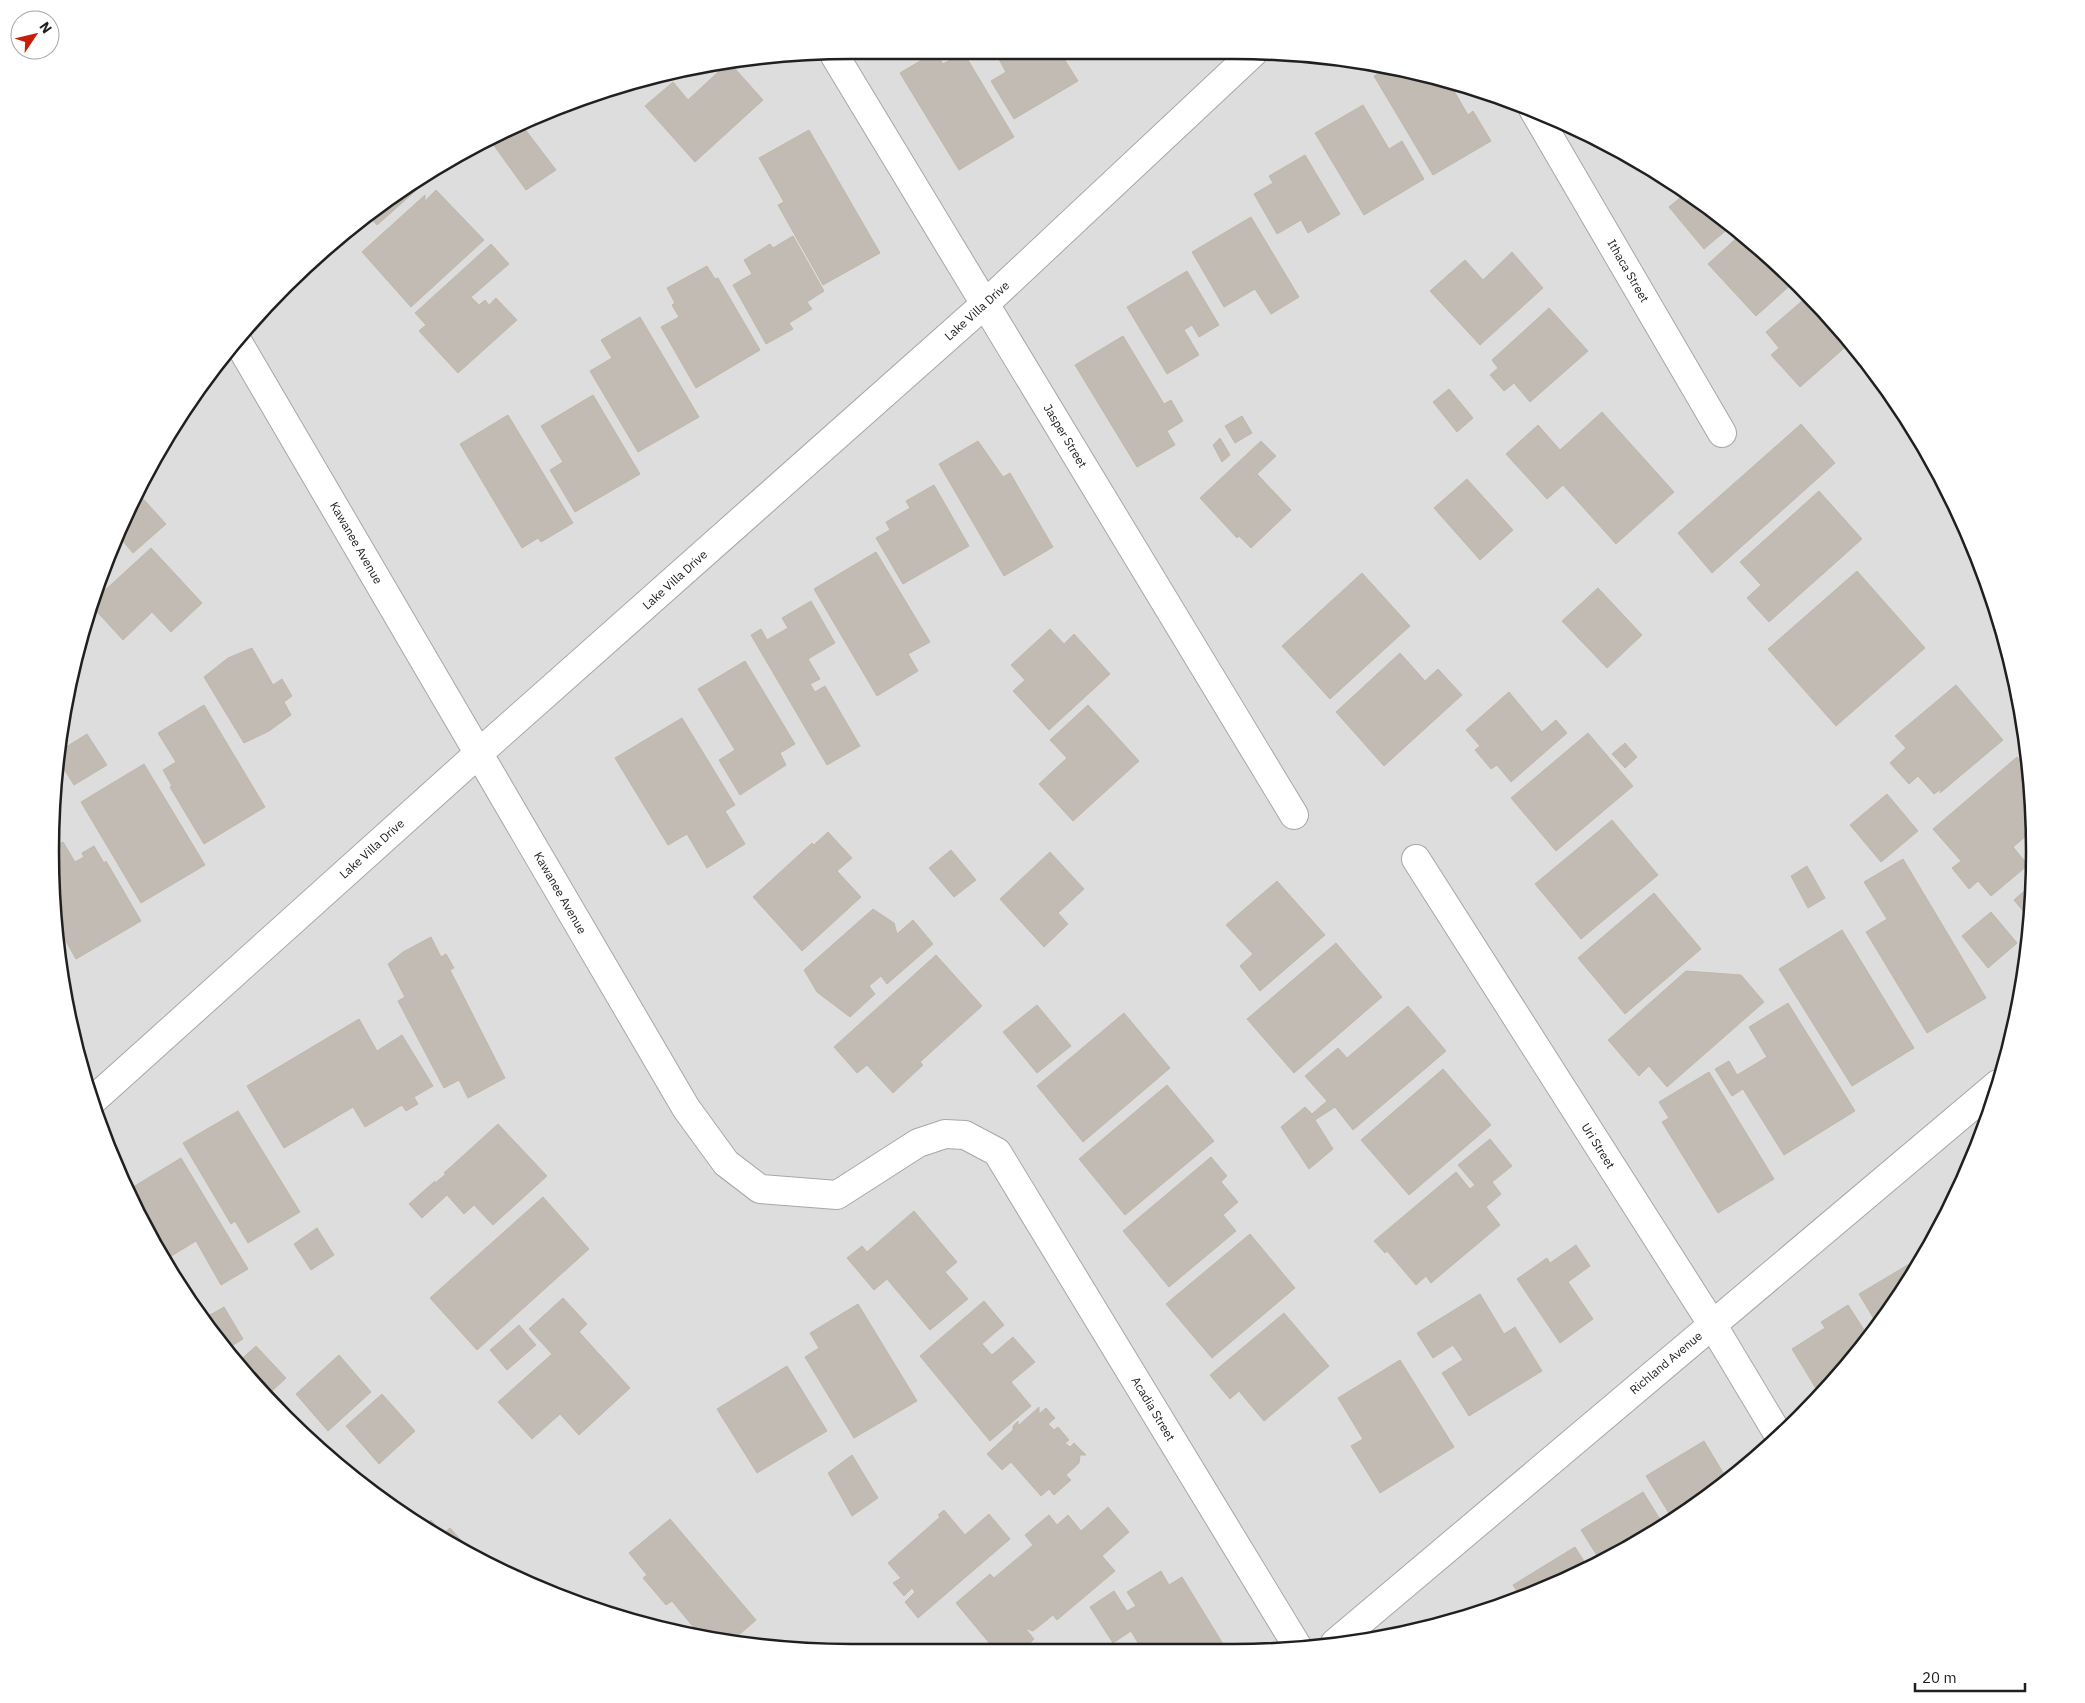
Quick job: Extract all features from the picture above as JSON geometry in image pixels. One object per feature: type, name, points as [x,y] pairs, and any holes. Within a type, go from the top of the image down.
[{"type":"street","name":"Jasper Street","points":[[837,59],[1294,815]]},
{"type":"street","name":"Lake Villa Drive","points":[[98,1096],[479,753],[985,304],[1246,59]]},
{"type":"street","name":"Ithaca Street","points":[[1540,120],[1722,433]]},
{"type":"street","name":"Kawanee Avenue","points":[[241,347],[686,1108],[726,1163],[760,1189],[837,1195],[918,1143],[944,1134],[951,1134],[965,1135],[997,1152],[1007,1169]]},
{"type":"street","name":"Uri Street","points":[[1416,859],[1712,1324],[1775,1430]]},
{"type":"street","name":"Richland Avenue","points":[[1343,1636],[1988,1092]]},
{"type":"street","name":"Acadia Street","points":[[1007,1169],[1295,1642]]},
{"type":"shaded area","points":[[800,60],[1285,60],[1388,74],[1439,86],[1488,101],[1537,119],[1630,165],[1674,192],[1756,255],[1830,329],[1893,411],[1920,455],[1966,548],[1984,597],[1999,646],[2011,697],[2019,748],[2025,800],[2025,903],[2011,1006],[1999,1057],[1966,1155],[1944,1202],[1920,1248],[1893,1292],[1862,1334],[1830,1374],[1756,1448],[1674,1511],[1630,1538],[1537,1584],[1439,1617],[1388,1629],[1285,1643],[800,1643],[697,1629],[646,1617],[548,1584],[455,1538],[411,1511],[329,1448],[255,1374],[192,1292],[165,1248],[119,1155],[86,1057],[74,1006],[66,955],[60,903],[59,852],[60,800],[66,748],[74,697],[86,646],[119,548],[165,455],[192,411],[255,329],[329,255],[411,192],[455,165],[501,141],[548,119],[597,101],[646,86],[697,74]]},
{"type":"building","points":[[923,59],[940,59],[943,64],[952,59],[967,59],[1014,137],[959,170],[900,73]]},
{"type":"building","points":[[999,59],[1064,59],[1078,81],[1014,119],[991,81],[1006,72]]},
{"type":"building","points":[[734,68],[763,100],[695,162],[645,106],[673,82],[688,100],[720,70]]},
{"type":"building","points":[[1379,73],[1388,74],[1454,91],[1468,115],[1473,111],[1491,141],[1433,175],[1374,76]]},
{"type":"building","points":[[1363,105],[1389,149],[1402,141],[1424,179],[1364,215],[1315,133]]},
{"type":"building","points":[[525,130],[556,170],[526,190],[494,145]]},
{"type":"building","points":[[809,130],[880,253],[823,285],[778,205],[784,202],[759,158]]},
{"type":"building","points":[[1305,155],[1340,214],[1308,233],[1301,220],[1277,234],[1254,194],[1273,183],[1269,176]]},
{"type":"building","points":[[422,186],[377,225],[373,220]]},
{"type":"building","points":[[436,190],[484,240],[411,307],[362,252],[425,195],[425,201]]},
{"type":"building","points":[[1681,197],[1726,231],[1704,249],[1669,207]]},
{"type":"building","points":[[1251,217],[1299,297],[1271,314],[1255,289],[1224,307],[1192,252]]},
{"type":"building","points":[[793,236],[824,291],[807,302],[812,309],[789,323],[793,329],[766,344],[733,285],[752,274],[744,260],[770,244],[773,248]]},
{"type":"building","points":[[1736,239],[1789,286],[1756,316],[1708,264]]},
{"type":"building","points":[[491,244],[509,264],[471,297],[479,305],[485,300],[489,305],[496,298],[517,320],[458,373],[419,331],[426,325],[415,313]]},
{"type":"building","points":[[1512,252],[1543,288],[1480,345],[1430,291],[1465,260],[1483,280]]},
{"type":"building","points":[[707,266],[715,279],[718,278],[760,350],[696,388],[661,327],[679,317],[672,305],[675,303],[667,288]]},
{"type":"building","points":[[1187,271],[1219,325],[1199,337],[1192,325],[1184,330],[1199,355],[1167,374],[1127,307]]},
{"type":"building","points":[[1803,300],[1845,347],[1800,387],[1771,355],[1779,348],[1766,332]]},
{"type":"building","points":[[1549,308],[1588,351],[1530,402],[1514,383],[1504,391],[1490,375],[1498,368],[1492,360]]},
{"type":"building","points":[[640,317],[699,417],[638,452],[590,371],[612,358],[601,340]]},
{"type":"building","points":[[1123,336],[1164,404],[1171,400],[1183,421],[1167,431],[1175,445],[1137,467],[1075,365]]},
{"type":"building","points":[[1449,389],[1473,418],[1457,432],[1433,402]]},
{"type":"building","points":[[593,395],[640,474],[575,512],[550,470],[563,462],[541,426]]},
{"type":"building","points":[[1602,412],[1674,492],[1616,544],[1563,485],[1547,499],[1506,454],[1538,425],[1560,450]]},
{"type":"building","points":[[508,415],[573,523],[541,542],[538,538],[522,548],[460,444]]},
{"type":"building","points":[[1242,416],[1252,433],[1235,443],[1225,426]]},
{"type":"building","points":[[1801,424],[1835,463],[1712,573],[1678,533]]},
{"type":"building","points":[[1220,438],[1230,455],[1222,462],[1213,445]]},
{"type":"building","points":[[978,441],[1003,477],[1010,473],[1053,547],[1004,576],[939,464]]},
{"type":"building","points":[[1261,441],[1276,456],[1257,474],[1291,510],[1251,548],[1239,536],[1237,538],[1200,498]]},
{"type":"building","points":[[1467,479],[1513,530],[1480,560],[1434,508]]},
{"type":"building","points":[[934,485],[969,546],[903,584],[876,538],[890,530],[886,522],[910,508],[906,501]]},
{"type":"building","points":[[1819,491],[1862,539],[1769,622],[1747,598],[1761,585],[1740,562]]},
{"type":"building","points":[[142,498],[166,524],[133,553],[122,541]]},
{"type":"building","points":[[151,548],[202,603],[171,632],[152,612],[123,640],[97,611],[103,592]]},
{"type":"building","points":[[876,552],[930,642],[908,654],[918,671],[877,696],[814,589]]},
{"type":"building","points":[[1857,571],[1925,648],[1836,726],[1768,649]]},
{"type":"building","points":[[1362,573],[1410,626],[1330,699],[1282,646]]},
{"type":"building","points":[[1598,588],[1642,635],[1607,668],[1562,621]]},
{"type":"building","points":[[811,601],[835,643],[808,659],[820,679],[810,684],[815,692],[825,686],[860,746],[827,765],[751,635],[761,629],[767,640],[788,628],[782,618]]},
{"type":"building","points":[[1050,629],[1064,644],[1074,634],[1110,674],[1049,730],[1013,691],[1025,680],[1011,665]]},
{"type":"building","points":[[252,648],[273,685],[282,679],[292,696],[284,702],[291,715],[269,731],[244,743],[204,677],[228,658]]},
{"type":"building","points":[[1400,653],[1425,681],[1438,669],[1462,695],[1384,766],[1336,712]]},
{"type":"building","points":[[745,661],[795,744],[780,753],[786,765],[740,795],[719,760],[735,750],[698,689]]},
{"type":"building","points":[[1956,685],[2003,740],[1940,793],[1941,789],[1934,794],[1918,776],[1909,784],[1890,763],[1906,748],[1895,736]]},
{"type":"building","points":[[1509,692],[1542,732],[1556,720],[1567,733],[1511,782],[1497,765],[1491,769],[1475,750],[1480,746],[1466,730]]},
{"type":"building","points":[[204,705],[265,807],[204,844],[170,787],[172,786],[163,770],[176,762],[158,733]]},
{"type":"building","points":[[1088,705],[1139,761],[1073,821],[1039,784],[1067,758],[1050,740]]},
{"type":"building","points":[[682,718],[735,805],[725,811],[745,844],[707,868],[687,834],[668,845],[615,758]]},
{"type":"building","points":[[1588,733],[1633,786],[1556,851],[1511,798]]},
{"type":"building","points":[[87,734],[107,765],[74,785],[64,769],[66,747]]},
{"type":"building","points":[[1625,743],[1637,757],[1625,768],[1612,754]]},
{"type":"building","points":[[2017,757],[2021,761],[2025,800],[2026,836],[2013,847],[2026,862],[2026,867],[1991,896],[1978,881],[1969,889],[1952,868],[1961,861],[1933,829]]},
{"type":"building","points":[[144,764],[205,865],[141,903],[81,802]]},
{"type":"building","points":[[1887,794],[1918,831],[1881,862],[1850,825]]},
{"type":"building","points":[[1612,820],[1658,875],[1581,939],[1535,884]]},
{"type":"building","points":[[828,832],[852,858],[837,871],[861,897],[802,951],[753,897],[812,843],[814,845]]},
{"type":"building","points":[[63,842],[75,862],[84,857],[82,853],[94,846],[104,863],[106,861],[141,921],[76,959],[64,938],[60,903],[59,844]]},
{"type":"building","points":[[951,850],[976,880],[954,897],[929,868]]},
{"type":"building","points":[[1050,852],[1084,889],[1058,913],[1068,924],[1044,947],[1000,899]]},
{"type":"building","points":[[1903,859],[1986,998],[1927,1033],[1866,932],[1887,919],[1864,882]]},
{"type":"building","points":[[1807,866],[1825,898],[1808,908],[1791,876]]},
{"type":"building","points":[[1277,881],[1325,935],[1260,991],[1240,966],[1253,954],[1226,925]]},
{"type":"building","points":[[2025,890],[2024,912],[2014,900]]},
{"type":"building","points":[[1654,893],[1701,949],[1625,1014],[1578,958]]},
{"type":"building","points":[[873,909],[894,923],[897,934],[913,920],[933,944],[887,984],[881,976],[869,986],[875,994],[850,1017],[817,992],[804,970]]},
{"type":"building","points":[[1991,912],[2017,943],[1988,968],[1962,936]]},
{"type":"building","points":[[1842,930],[1914,1048],[1852,1086],[1779,969]]},
{"type":"building","points":[[431,937],[441,957],[446,954],[454,968],[450,970],[505,1078],[468,1098],[459,1080],[444,1088],[398,1001],[405,997],[388,964],[403,952]]},
{"type":"building","points":[[1336,943],[1382,997],[1294,1073],[1247,1019]]},
{"type":"building","points":[[936,955],[982,1006],[920,1062],[923,1065],[893,1093],[867,1065],[857,1073],[834,1047]]},
{"type":"building","points":[[1686,971],[1741,975],[1764,1002],[1667,1087],[1649,1066],[1639,1076],[1608,1040]]},
{"type":"building","points":[[1788,1003],[1855,1111],[1784,1155],[1743,1089],[1732,1096],[1715,1069],[1729,1061],[1737,1075],[1767,1057],[1749,1027]]},
{"type":"building","points":[[1037,1005],[1071,1046],[1037,1073],[1003,1032]]},
{"type":"building","points":[[1408,1006],[1446,1051],[1353,1130],[1335,1107],[1315,1120],[1333,1149],[1309,1169],[1281,1127],[1305,1107],[1312,1114],[1327,1101],[1305,1076],[1338,1048],[1347,1058]]},
{"type":"building","points":[[1124,1013],[1170,1068],[1083,1142],[1037,1086]]},
{"type":"building","points":[[359,1019],[377,1051],[402,1035],[433,1086],[414,1097],[418,1104],[406,1111],[402,1105],[365,1127],[353,1107],[284,1148],[247,1086]]},
{"type":"building","points":[[1443,1069],[1491,1125],[1409,1195],[1361,1140]]},
{"type":"building","points":[[1709,1072],[1774,1179],[1718,1213],[1662,1122],[1669,1118],[1659,1102]]},
{"type":"building","points":[[1167,1085],[1214,1141],[1125,1215],[1079,1159]]},
{"type":"building","points":[[238,1111],[300,1212],[248,1243],[235,1221],[231,1224],[183,1143]]},
{"type":"building","points":[[498,1124],[547,1176],[493,1225],[474,1205],[464,1214],[447,1195],[422,1218],[409,1204],[446,1174],[444,1173]]},
{"type":"building","points":[[1490,1139],[1512,1166],[1492,1182],[1501,1194],[1486,1207],[1500,1225],[1431,1283],[1426,1276],[1416,1285],[1387,1251],[1385,1253],[1374,1241],[1456,1172],[1470,1189],[1475,1185],[1458,1165]]},
{"type":"building","points":[[1211,1157],[1227,1176],[1221,1182],[1238,1202],[1223,1215],[1236,1231],[1169,1287],[1123,1231]]},
{"type":"building","points":[[181,1158],[248,1269],[221,1285],[196,1241],[170,1257],[134,1187]]},
{"type":"building","points":[[543,1197],[589,1249],[477,1350],[430,1298]]},
{"type":"building","points":[[914,1211],[957,1262],[945,1272],[968,1299],[930,1330],[887,1279],[874,1290],[847,1258],[862,1246],[867,1252]]},
{"type":"building","points":[[317,1228],[334,1255],[311,1270],[294,1244]]},
{"type":"building","points":[[1250,1234],[1295,1288],[1212,1358],[1166,1304]]},
{"type":"building","points":[[1576,1245],[1590,1266],[1568,1282],[1593,1319],[1560,1343],[1517,1279],[1547,1258],[1550,1263]]},
{"type":"building","points":[[1911,1263],[1874,1318],[1859,1294]]},
{"type":"building","points":[[1480,1294],[1504,1334],[1515,1327],[1542,1371],[1469,1416],[1442,1373],[1463,1360],[1453,1345],[1433,1358],[1417,1333]]},
{"type":"building","points":[[563,1298],[587,1324],[579,1332],[630,1388],[579,1435],[560,1414],[532,1439],[498,1402],[552,1354],[529,1329]]},
{"type":"building","points":[[984,1301],[1004,1325],[982,1344],[992,1355],[1013,1337],[1035,1362],[1011,1382],[1031,1406],[990,1441],[920,1356]]},
{"type":"building","points":[[858,1304],[917,1401],[854,1438],[805,1357],[819,1348],[810,1333]]},
{"type":"building","points":[[1848,1305],[1865,1331],[1816,1389],[1792,1349],[1825,1328],[1821,1322]]},
{"type":"building","points":[[224,1307],[243,1339],[232,1346],[209,1315]]},
{"type":"building","points":[[1284,1313],[1329,1366],[1264,1421],[1239,1391],[1230,1399],[1210,1375]]},
{"type":"building","points":[[519,1325],[536,1345],[507,1370],[490,1350]]},
{"type":"building","points":[[256,1346],[286,1378],[272,1391],[292,1413],[255,1374],[242,1358]]},
{"type":"building","points":[[339,1355],[371,1392],[328,1431],[296,1394]]},
{"type":"building","points":[[1400,1360],[1454,1447],[1380,1493],[1351,1446],[1363,1439],[1338,1398]]},
{"type":"building","points":[[787,1366],[827,1431],[757,1473],[717,1409]]},
{"type":"building","points":[[382,1394],[415,1431],[379,1464],[346,1426]]},
{"type":"building","points":[[1039,1407],[1039,1414],[1046,1408],[1055,1418],[1048,1424],[1054,1430],[1058,1427],[1069,1440],[1065,1443],[1070,1447],[1074,1443],[1086,1455],[1080,1455],[1079,1463],[1066,1475],[1071,1480],[1054,1495],[1049,1489],[1041,1496],[1011,1462],[1002,1470],[987,1454],[1013,1430],[1013,1426],[1018,1421],[1018,1426]]},
{"type":"building","points":[[1704,1441],[1724,1474],[1669,1514],[1646,1476]]},
{"type":"building","points":[[852,1455],[878,1498],[852,1516],[828,1473]]},
{"type":"building","points":[[1643,1492],[1660,1519],[1597,1555],[1581,1530]]},
{"type":"building","points":[[1108,1507],[1129,1532],[1102,1556],[1115,1571],[1057,1620],[1053,1615],[1033,1631],[1025,1628],[1034,1639],[1029,1644],[990,1644],[956,1603],[990,1574],[994,1578],[1033,1545],[1025,1535],[1049,1515],[1057,1525],[1068,1515],[1081,1531]]},
{"type":"building","points":[[944,1510],[965,1535],[989,1514],[1010,1539],[918,1618],[905,1602],[915,1592],[912,1588],[904,1596],[893,1583],[901,1578],[888,1563],[940,1517],[938,1515]]},
{"type":"building","points":[[670,1519],[756,1620],[738,1635],[695,1628],[672,1601],[666,1605],[643,1578],[647,1575],[629,1553]]},
{"type":"building","points":[[450,1528],[463,1542],[445,1532]]},
{"type":"building","points":[[1575,1547],[1584,1562],[1517,1591],[1513,1585]]},
{"type":"building","points":[[1161,1571],[1169,1585],[1182,1577],[1223,1644],[1139,1644],[1131,1631],[1113,1643],[1090,1607],[1114,1591],[1127,1611],[1136,1606],[1127,1592]]}]
